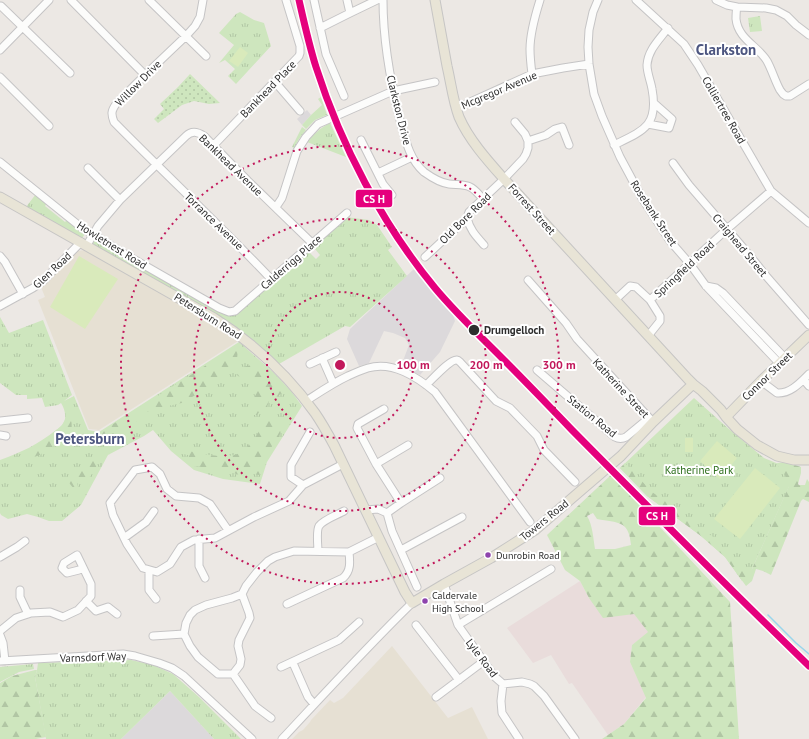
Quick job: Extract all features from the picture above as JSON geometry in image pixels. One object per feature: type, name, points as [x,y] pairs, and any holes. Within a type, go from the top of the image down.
[{"type":"main road","name":"Forrest Street","points":[[435,0],[451,86],[459,118],[483,154],[504,179],[693,384],[702,398],[718,413],[726,417],[763,449],[777,456],[794,460],[809,460]]},
{"type":"main road","name":"Petersburn Road","points":[[0,196],[226,326],[263,354],[306,401],[323,426],[366,510],[405,592],[412,603]]},
{"type":"main road","name":"Connor Street","points":[[726,417],[809,335]]},
{"type":"main road","name":"Towers Road","points":[[412,603],[491,558],[536,530],[621,456],[651,420],[693,384]]},
{"type":"street","points":[[0,50],[49,0]]},
{"type":"street","points":[[71,0],[145,74]]},
{"type":"street","points":[[149,0],[206,56]]},
{"type":"street","name":"Willow Drive","points":[[156,164],[114,122],[112,109],[145,74],[195,26],[200,17],[203,0]]},
{"type":"street","name":"Bankhead Place","points":[[213,146],[297,59],[300,53],[300,46],[286,0]]},
{"type":"street","points":[[314,0],[326,54],[344,96]]},
{"type":"street","points":[[347,0],[350,13]]},
{"type":"street","points":[[320,28],[377,0]]},
{"type":"street","name":"Clarkston Drive","points":[[383,0],[385,49],[393,91],[406,142],[412,157],[424,171],[437,179],[447,184],[465,185],[470,187],[483,199]]},
{"type":"street","points":[[532,74],[530,44],[534,19],[540,0]]},
{"type":"street","name":"Rosebank Street","points":[[598,0],[593,12],[589,30],[589,64],[594,94],[620,157],[642,198],[670,241],[690,264],[706,286],[782,361]]},
{"type":"street","name":"Colliertree Road","points":[[636,0],[684,44],[771,191],[809,223]]},
{"type":"street","points":[[716,0],[727,5],[737,7],[766,8],[776,10],[783,13],[809,35]]},
{"type":"street","points":[[766,8],[768,0]]},
{"type":"street","points":[[2,4],[70,73]]},
{"type":"street","points":[[737,7],[736,19],[741,33],[744,38],[767,61],[783,94],[790,96],[809,84]]},
{"type":"street","points":[[614,145],[636,134],[648,124],[651,118],[654,103],[647,66],[650,51],[668,28]]},
{"type":"street","name":"Mcgregor Avenue","points":[[456,108],[532,74],[589,64]]},
{"type":"street","points":[[0,77],[44,125]]},
{"type":"street","points":[[275,82],[300,111]]},
{"type":"street","points":[[276,207],[282,198],[295,156],[301,143],[316,126],[326,119],[393,91],[435,82]]},
{"type":"street","points":[[648,124],[668,128],[672,119],[654,103]]},
{"type":"street","points":[[515,122],[525,134],[528,141],[546,135],[555,129],[562,127],[569,145]]},
{"type":"street","name":"Bankhead Avenue","points":[[84,244],[120,200],[189,133],[193,132],[201,134],[312,243]]},
{"type":"street","points":[[361,140],[383,184],[392,195]]},
{"type":"street","name":"Old Bore Road","points":[[425,257],[467,218],[469,212],[523,159],[528,148],[528,141]]},
{"type":"street","points":[[378,173],[412,157]]},
{"type":"street","name":"Howletnest Road","points":[[0,162],[82,228],[219,308],[229,312],[235,311]]},
{"type":"street","name":"Craighead Street","points":[[673,163],[689,185],[809,325]]},
{"type":"street","name":"Torrance Avenue","points":[[156,164],[238,244],[271,279]]},
{"type":"street","points":[[88,168],[120,200]]},
{"type":"street","name":"Springfield Road","points":[[650,300],[727,229],[771,191]]},
{"type":"street","name":"Calderrigg Place","points":[[235,311],[348,213]]},
{"type":"street","points":[[467,218],[469,226],[474,234],[484,245]]},
{"type":"street","name":"Glen Road","points":[[0,306],[43,281],[84,244]]},
{"type":"street","points":[[0,256],[23,294]]},
{"type":"street","name":"Katherine Street","points":[[528,280],[566,323],[577,339],[651,420]]},
{"type":"street","points":[[615,300],[630,286],[636,287],[650,300],[660,316],[660,321],[648,336]]},
{"type":"street","points":[[310,364],[336,352]]},
{"type":"street","points":[[322,358],[333,383]]},
{"type":"street","points":[[426,385],[448,364],[457,360],[496,401],[510,408],[537,436],[544,450],[574,482]]},
{"type":"street","points":[[306,401],[333,383],[361,370],[376,366],[398,369],[415,377],[435,392],[448,408],[530,522]]},
{"type":"street","name":"Station Road","points":[[537,370],[619,439],[623,439],[651,420]]},
{"type":"street","points":[[761,381],[780,394],[796,387],[806,377],[809,386]]},
{"type":"street","points":[[384,409],[358,424],[357,428],[376,464],[401,503]]},
{"type":"street","points":[[0,421],[28,418]]},
{"type":"street","points":[[303,486],[291,477],[291,465],[310,432]]},
{"type":"street","points":[[376,464],[408,445]]},
{"type":"street","points":[[555,461],[561,455]]},
{"type":"street","points":[[228,530],[210,504],[199,498],[176,496],[167,489],[160,474],[152,467],[135,470],[110,502],[113,515],[124,538],[143,568],[157,572],[170,564],[181,547],[194,540],[215,538],[254,516],[288,501],[303,486],[343,464]]},
{"type":"street","points":[[387,513],[440,478]]},
{"type":"street","points":[[366,510],[378,508],[387,513],[392,531],[417,587]]},
{"type":"street","points":[[124,538],[146,522],[154,511]]},
{"type":"street","points":[[318,552],[319,526],[327,520],[344,512]]},
{"type":"street","points":[[401,550],[462,517]]},
{"type":"street","points":[[233,674],[218,674],[198,657],[190,646],[184,634],[186,623],[190,615],[195,610],[242,594],[246,586],[257,572],[268,561],[284,554],[294,551],[349,552],[379,537]]},
{"type":"street","points":[[199,539],[199,566],[205,578]]},
{"type":"street","points":[[0,557],[17,547],[25,540]]},
{"type":"street","points":[[287,604],[343,578],[349,569],[349,552]]},
{"type":"street","points":[[0,631],[16,618],[31,613],[50,612],[64,617],[78,610],[91,596],[91,584],[77,555],[64,563],[62,568],[67,572],[79,570]]},
{"type":"street","points":[[458,625],[548,569]]},
{"type":"street","points":[[149,570],[149,590],[156,599]]},
{"type":"street","name":"Lyle Road","points":[[444,584],[458,625],[495,677],[503,684],[522,682],[534,686],[544,696],[575,739]]},
{"type":"street","points":[[20,590],[20,597],[28,614]]},
{"type":"street","points":[[233,674],[240,665],[241,659],[238,646],[239,640],[250,618],[242,594]]},
{"type":"street","points":[[86,601],[96,611],[108,607],[117,614]]},
{"type":"street","name":"Towers Road","points":[[282,739],[412,603]]},
{"type":"street","points":[[282,667],[339,640],[359,622]]},
{"type":"street","points":[[416,625],[459,680]]},
{"type":"street","points":[[153,636],[184,634]]},
{"type":"street","points":[[0,635],[3,643],[2,661]]},
{"type":"street","name":"Varnsdorf Way","points":[[2,661],[123,654],[149,659],[172,668],[184,676],[252,739]]},
{"type":"street","points":[[436,697],[484,661]]},
{"type":"street","points":[[293,662],[308,697],[314,704]]},
{"type":"street","points":[[233,674],[255,706],[271,718]]},
{"type":"street","points":[[503,684],[501,701],[502,713],[518,737],[510,739]]},
{"type":"shaded area","points":[[307,110],[311,115],[302,125],[297,119]]},
{"type":"shaded area","points":[[84,250],[220,327],[238,341],[99,430],[89,429],[38,300],[45,297],[41,287],[78,251]]},
{"type":"shaded area","points":[[414,269],[453,315],[455,321],[440,352],[420,375],[401,366],[409,345],[405,338],[384,331],[369,363],[359,366],[347,339],[350,329]]},
{"type":"shaded area","points":[[580,581],[589,598],[634,614],[649,632],[632,645],[630,662],[646,697],[624,724],[608,735],[572,683],[569,684],[551,655],[533,663],[507,628]]},
{"type":"shaded area","points":[[392,646],[448,718],[472,707],[488,739],[292,739],[303,730],[330,700],[334,703],[343,698]]},
{"type":"shaded area","points":[[170,691],[214,739],[121,739]]},
{"type":"green space","points":[[240,12],[254,20],[264,23],[271,46],[236,84],[228,76],[235,69],[225,60],[219,63],[234,45],[219,33],[236,14]]},
{"type":"green space","points":[[760,16],[762,31],[750,32],[748,18]]},
{"type":"green space","points":[[240,47],[248,53],[238,67],[229,61]]},
{"type":"green space","points":[[190,74],[220,103],[209,104],[194,101],[182,105],[158,123],[154,119],[164,109],[160,104]]},
{"type":"green space","points":[[321,97],[327,115],[315,120],[306,129],[302,125],[322,105],[318,99]]},
{"type":"green space","points":[[330,123],[346,157],[307,142],[317,131]]},
{"type":"green space","points":[[302,127],[306,130],[294,148],[292,147]]},
{"type":"green space","points":[[36,194],[47,203],[45,206],[65,222],[67,220],[85,234],[82,238],[26,207]]},
{"type":"green space","points":[[346,217],[369,220],[377,225],[392,247],[388,250],[407,276],[350,327],[345,326],[279,364],[250,338],[226,321],[92,244],[95,240],[229,315],[305,253],[310,253],[316,259],[320,255],[315,249],[315,244]]},
{"type":"green space","points":[[79,256],[118,279],[85,329],[50,307]]},
{"type":"green space","points":[[0,317],[9,333],[43,320],[72,395],[64,401],[74,396],[88,430],[99,432],[239,342],[273,372],[291,391],[302,406],[267,462],[260,484],[223,479],[194,470],[171,451],[153,430],[108,455],[81,505],[62,521],[49,521],[27,514],[8,519],[0,513],[0,460],[43,440],[61,426],[64,422],[65,416],[64,408],[61,403],[58,405],[45,407],[42,398],[27,399],[27,395],[16,395],[0,383]]},
{"type":"green space","points":[[238,345],[237,361],[227,370],[224,377],[213,386],[192,397],[186,402],[143,413],[131,428],[112,430],[97,439],[81,442],[76,436],[86,433],[99,433]]},
{"type":"green space","points":[[255,364],[264,373],[276,376],[283,384],[285,390],[277,397],[269,401],[267,407],[263,407],[257,415],[252,415],[255,396],[254,386],[250,378],[242,379],[237,375],[243,367]]},
{"type":"green space","name":"Katherine Park","points":[[694,398],[764,458],[796,471],[752,569],[742,581],[725,557],[701,536],[647,496],[620,468]]},
{"type":"green space","points":[[65,408],[71,419],[72,428],[70,442],[48,448],[40,455],[25,460],[17,458],[49,437],[62,425],[66,418]]},
{"type":"green space","points":[[274,418],[281,431],[278,440],[271,447],[271,454],[261,455],[263,465],[259,475],[250,473],[242,476],[225,470],[207,469],[198,466],[194,467],[188,455],[179,453],[173,447],[208,455],[234,455],[244,450],[255,438],[263,421]]},
{"type":"green space","points":[[685,438],[693,438],[693,452],[685,452]]},
{"type":"green space","points":[[717,441],[737,458],[720,479],[700,461]]},
{"type":"green space","points":[[99,456],[96,469],[90,476],[89,480],[80,479],[77,484],[80,493],[74,497],[74,489],[66,479],[86,462]]},
{"type":"green space","points":[[786,462],[801,467],[798,484],[805,485],[807,479],[809,482],[809,502],[803,499],[801,501],[771,575],[756,569],[752,581],[746,586],[725,557],[701,536],[647,496],[620,468],[625,463],[652,492],[672,506],[693,524],[712,536],[742,571],[752,569],[789,486],[785,475],[777,463]]},
{"type":"green space","points":[[755,468],[780,488],[740,539],[714,519]]},
{"type":"green space","points":[[611,475],[730,602],[739,739],[602,739],[624,724],[646,698],[630,662],[632,645],[648,632],[634,614],[603,618],[589,598],[580,581],[565,570],[547,535]],"holes":[[[593,513],[597,519],[616,522],[625,527],[628,531],[631,545],[615,549],[595,549],[592,528],[587,516]]]},
{"type":"green space","points":[[747,608],[777,636],[773,638],[747,612]]},
{"type":"green space","points":[[131,660],[153,665],[173,674],[199,697],[241,739],[214,739],[170,691],[121,739],[46,739],[35,677],[38,663]]},
{"type":"green space","points":[[33,664],[34,669],[19,672],[0,682],[0,667]]},
{"type":"green space","points":[[37,670],[35,677],[46,737],[36,739],[0,739],[0,683],[12,676]]},
{"type":"waterway","points":[[768,615],[809,654]]},
{"type":"transit line","points":[[299,0],[316,67],[326,96],[351,154],[381,211],[416,263],[435,288],[467,323],[660,519],[809,666]]},
{"type":"place","name":"Drumgelloch","points":[[474,330]]},
{"type":"place","name":"Dunrobin Road","points":[[488,555]]},
{"type":"place","name":"Caldervale High School","points":[[425,601]]},
{"type":"district","name":"Clarkston","points":[[726,50]]},
{"type":"district","name":"Petersburn","points":[[90,439]]}]
